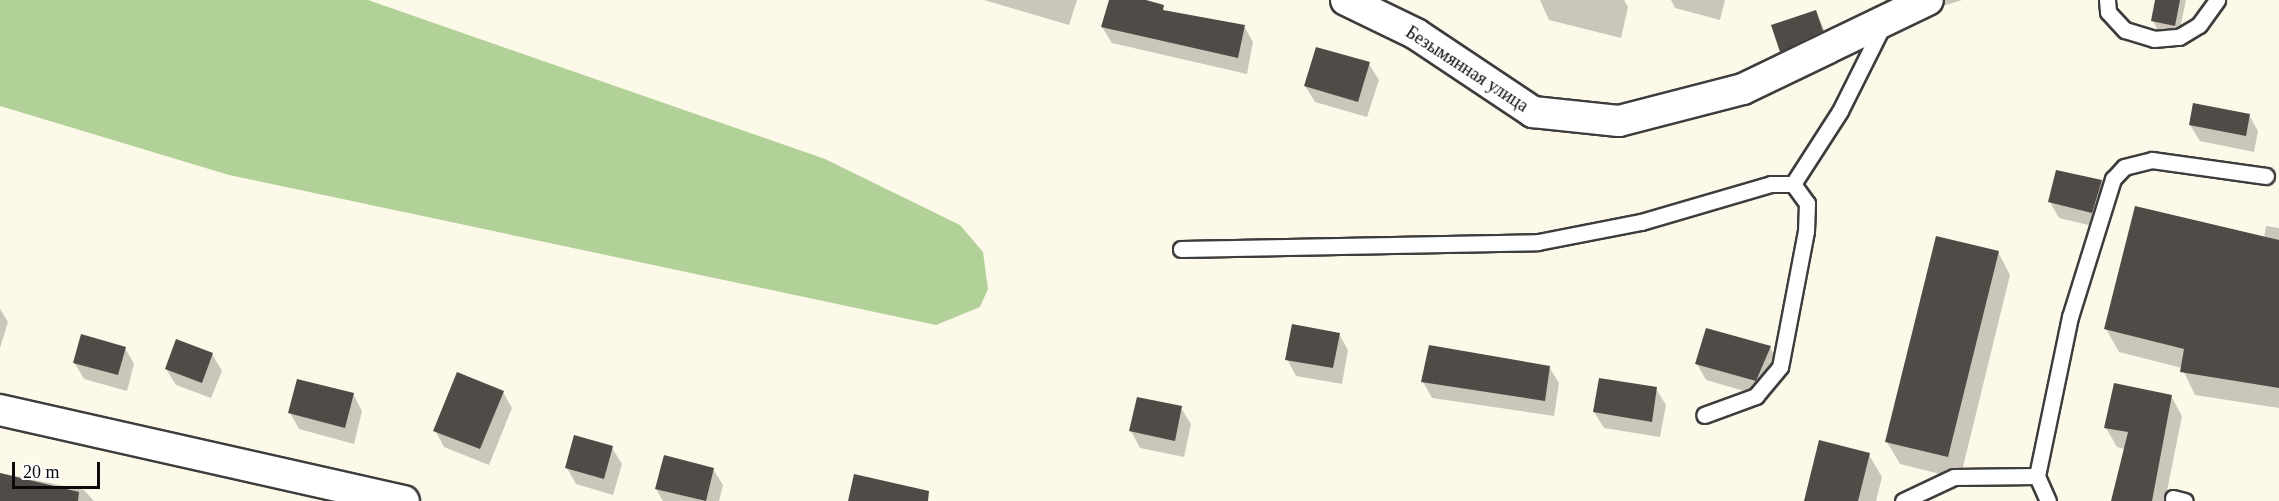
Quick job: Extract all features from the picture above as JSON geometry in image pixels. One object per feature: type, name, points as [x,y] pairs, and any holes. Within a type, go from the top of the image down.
[{"type":"street","name":"Безымянная улица","points":[[1346,0],[1416,34],[1533,112],[1619,121],[1743,90],[1928,0]]},
{"type":"street","points":[[0,410],[404,501]]},
{"type":"lane","points":[[2107,0],[2108,12],[2125,30],[2154,39],[2179,37],[2199,25],[2217,0]]},
{"type":"lane","points":[[1793,184],[1840,111],[1886,20]]},
{"type":"lane","points":[[2048,501],[2037,476],[2070,317],[2113,179],[2124,167],[2152,160],[2266,177]]},
{"type":"lane","points":[[1181,249],[1538,242],[1641,222],[1771,184],[1793,184]]},
{"type":"lane","points":[[1704,415],[1756,396],[1780,367],[1806,231],[1807,203],[1793,184]]},
{"type":"lane","points":[[1903,501],[1953,477],[2037,476]]},
{"type":"green space","points":[[0,0],[368,0],[825,159],[960,225],[983,252],[988,289],[980,307],[936,325],[229,175],[0,106]]},
{"type":"building","points":[[1109,0],[1146,0],[1164,5],[1163,10],[1245,25],[1238,58],[1101,27]]},
{"type":"building","points":[[2155,0],[2180,0],[2175,26],[2151,21]]},
{"type":"building","points":[[1816,10],[1823,31],[1780,52],[1771,25]]},
{"type":"building","points":[[1316,47],[1370,62],[1358,102],[1304,86]]},
{"type":"building","points":[[2193,103],[2250,114],[2246,136],[2189,125]]},
{"type":"building","points":[[2056,170],[2102,180],[2092,213],[2048,202]]},
{"type":"building","points":[[2135,206],[2279,240],[2279,388],[2180,372],[2184,349],[2104,329]]},
{"type":"building","points":[[1936,236],[1999,251],[1948,457],[1885,442]]},
{"type":"building","points":[[1292,324],[1340,333],[1333,368],[1285,360]]},
{"type":"building","points":[[1706,328],[1771,346],[1756,381],[1695,364]]},
{"type":"building","points":[[81,334],[126,347],[118,375],[73,363]]},
{"type":"building","points":[[176,339],[213,353],[202,383],[165,369]]},
{"type":"building","points":[[1429,345],[1550,366],[1545,401],[1421,382]]},
{"type":"building","points":[[457,372],[504,391],[480,449],[433,431]]},
{"type":"building","points":[[1599,378],[1657,387],[1652,422],[1593,412]]},
{"type":"building","points":[[297,379],[354,393],[345,428],[288,413]]},
{"type":"building","points":[[2114,383],[2172,395],[2152,501],[2111,501],[2128,432],[2104,428]]},
{"type":"building","points":[[1137,397],[1182,406],[1175,441],[1129,431]]},
{"type":"building","points":[[574,435],[613,446],[604,479],[565,468]]},
{"type":"building","points":[[1819,440],[1870,453],[1858,501],[1804,501]]},
{"type":"building","points":[[664,455],[714,468],[706,501],[655,489]]},
{"type":"building","points":[[0,473],[79,492],[78,501],[0,501]]},
{"type":"building","points":[[854,474],[929,491],[928,501],[848,501]]}]
